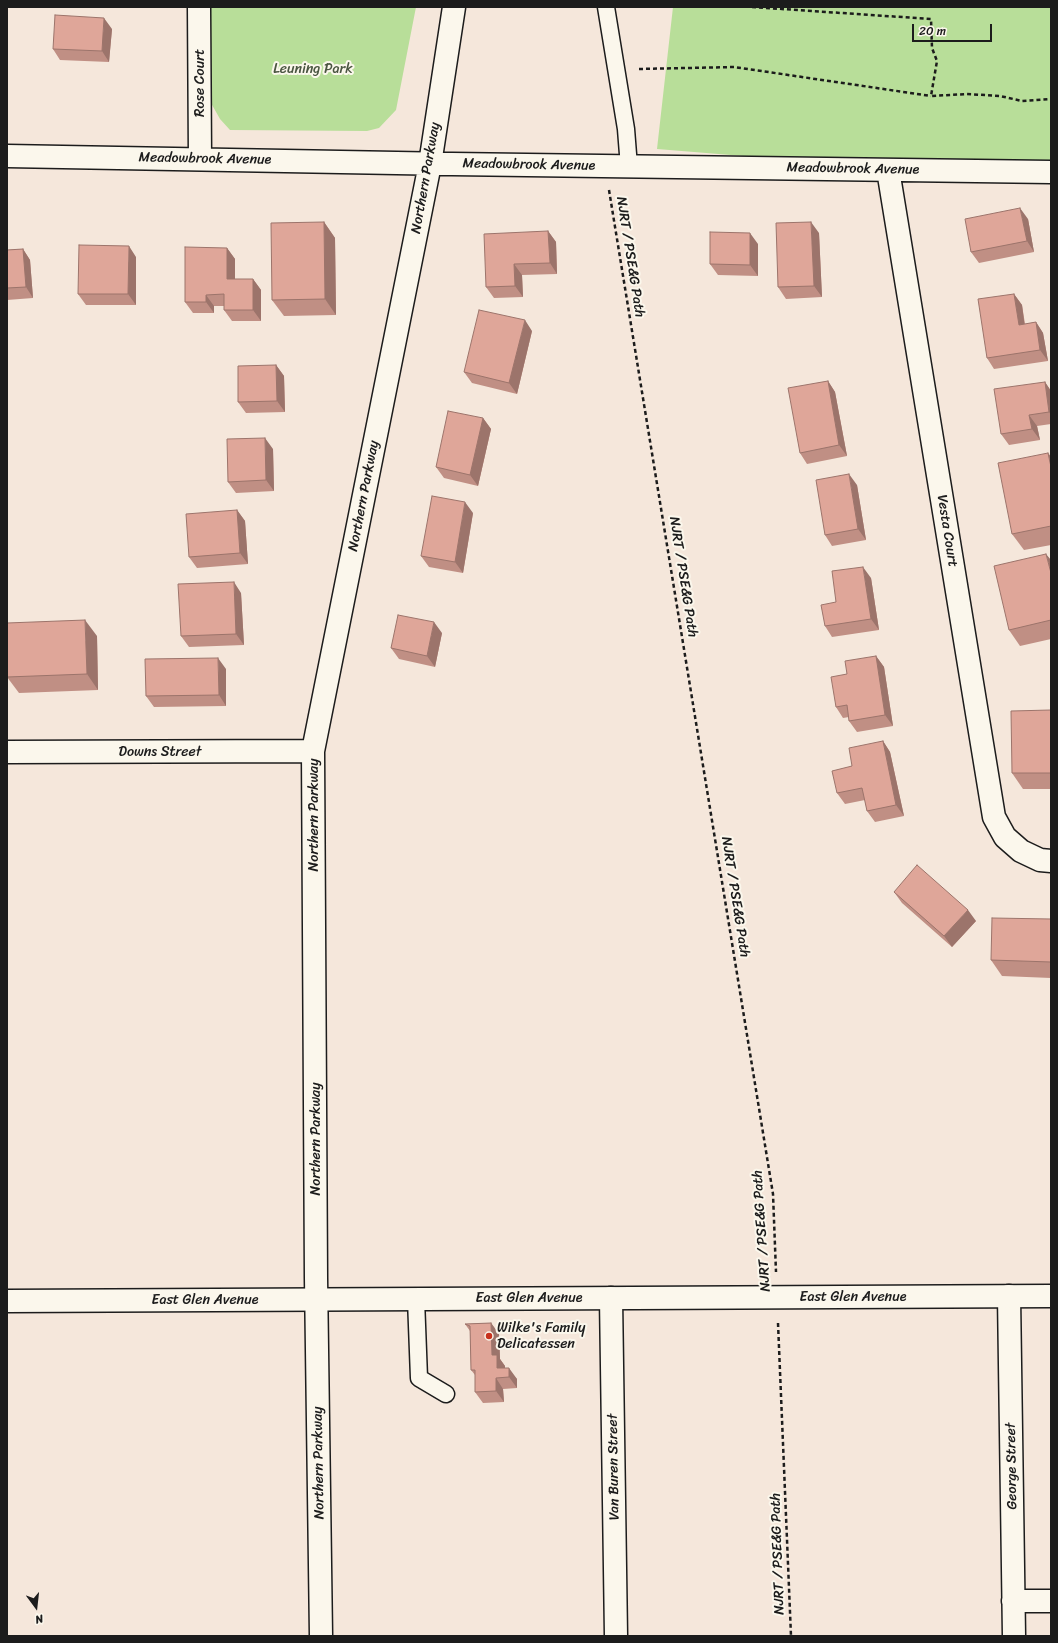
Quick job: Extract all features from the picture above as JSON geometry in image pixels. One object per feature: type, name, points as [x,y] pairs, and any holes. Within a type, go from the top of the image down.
[{"type":"street","name":"Rose Court","points":[[199,7],[200,159]]},
{"type":"street","name":"Northern Parkway","points":[[321,1636],[317,1299],[314,751],[430,164],[454,7]]},
{"type":"street","name":"Meadowbrook Avenue","points":[[7,156],[430,164],[1051,172]]},
{"type":"street","name":"Vesta Court","points":[[888,170],[994,817],[1005,837],[1021,851],[1040,860],[1051,861]]},
{"type":"street","name":"Downs Street","points":[[7,752],[314,751]]},
{"type":"street","name":"George Street","points":[[1009,1296],[1014,1636]]},
{"type":"street","name":"East Glen Avenue","points":[[7,1301],[1051,1296]]},
{"type":"street","name":"Van Buren Street","points":[[611,1298],[616,1636]]},
{"type":"street","points":[[1013,1601],[1051,1601]]},
{"type":"lane","points":[[606,7],[626,129],[629,167]]},
{"type":"lane","points":[[416,1299],[419,1378],[446,1394]]},
{"type":"path","points":[[752,7],[930,19],[932,48],[937,61],[931,96]]},
{"type":"path","points":[[616,69],[734,67],[931,96],[967,94],[1000,96],[1022,101],[1051,99]]},
{"type":"path","name":"NJRT / PSE&G Path","points":[[603,166],[613,213],[772,1186],[791,1636]]},
{"type":"green space","name":"Leuning Park","points":[[204,7],[416,7],[396,110],[379,128],[367,131],[230,130],[220,119],[207,96]]},
{"type":"green space","points":[[673,7],[1051,7],[1051,181],[657,149]]},
{"type":"building","points":[[55,15],[104,18],[102,51],[53,49]]},
{"type":"building","points":[[1020,208],[1027,241],[971,252],[965,219]]},
{"type":"building","points":[[324,222],[325,299],[272,300],[271,223]]},
{"type":"building","points":[[811,222],[814,286],[778,287],[776,223]]},
{"type":"building","points":[[548,231],[550,263],[514,264],[515,286],[486,287],[484,234]]},
{"type":"building","points":[[710,232],[750,233],[750,265],[710,264]]},
{"type":"building","points":[[79,245],[129,246],[128,294],[78,294]]},
{"type":"building","points":[[185,247],[227,248],[227,279],[253,279],[253,310],[224,310],[224,294],[206,295],[206,302],[185,302]]},
{"type":"building","points":[[23,249],[26,287],[7,288],[7,250]]},
{"type":"building","points":[[1014,294],[1019,325],[1036,322],[1040,350],[987,358],[978,299]]},
{"type":"building","points":[[479,310],[525,320],[509,383],[464,372]]},
{"type":"building","points":[[276,365],[277,401],[238,402],[238,366]]},
{"type":"building","points":[[828,381],[839,445],[800,453],[788,388]]},
{"type":"building","points":[[1045,382],[1049,412],[1029,415],[1032,429],[1001,434],[994,389]]},
{"type":"building","points":[[448,411],[483,418],[470,475],[436,467]]},
{"type":"building","points":[[265,438],[266,480],[228,482],[227,439]]},
{"type":"building","points":[[1048,453],[1051,467],[1051,526],[1012,534],[998,463]]},
{"type":"building","points":[[849,474],[858,529],[825,535],[816,480]]},
{"type":"building","points":[[432,496],[465,502],[455,562],[421,556]]},
{"type":"building","points":[[237,510],[240,553],[189,557],[186,514]]},
{"type":"building","points":[[1046,554],[1051,573],[1051,620],[1009,630],[994,566]]},
{"type":"building","points":[[863,567],[871,619],[825,626],[821,605],[836,602],[832,571]]},
{"type":"building","points":[[234,582],[236,634],[181,636],[178,584]]},
{"type":"building","points":[[398,615],[434,622],[427,656],[391,648]]},
{"type":"building","points":[[85,620],[87,674],[7,677],[7,623]]},
{"type":"building","points":[[876,656],[885,715],[849,721],[847,705],[836,707],[831,677],[847,674],[845,661]]},
{"type":"building","points":[[218,658],[219,695],[146,696],[145,659]]},
{"type":"building","points":[[1051,710],[1051,773],[1012,773],[1011,711]]},
{"type":"building","points":[[883,741],[896,805],[867,811],[862,788],[837,793],[832,771],[852,766],[849,748]]},
{"type":"building","points":[[917,865],[968,910],[944,936],[894,892]]},
{"type":"building","points":[[992,918],[1051,919],[1051,962],[991,960]]},
{"type":"building","points":[[491,1323],[492,1355],[497,1355],[497,1368],[509,1368],[509,1377],[496,1378],[496,1391],[475,1392],[475,1370],[471,1370],[470,1326],[465,1324]]},
{"type":"place","name":"Wilke's Family Delicatessen","points":[[489,1336]]}]
